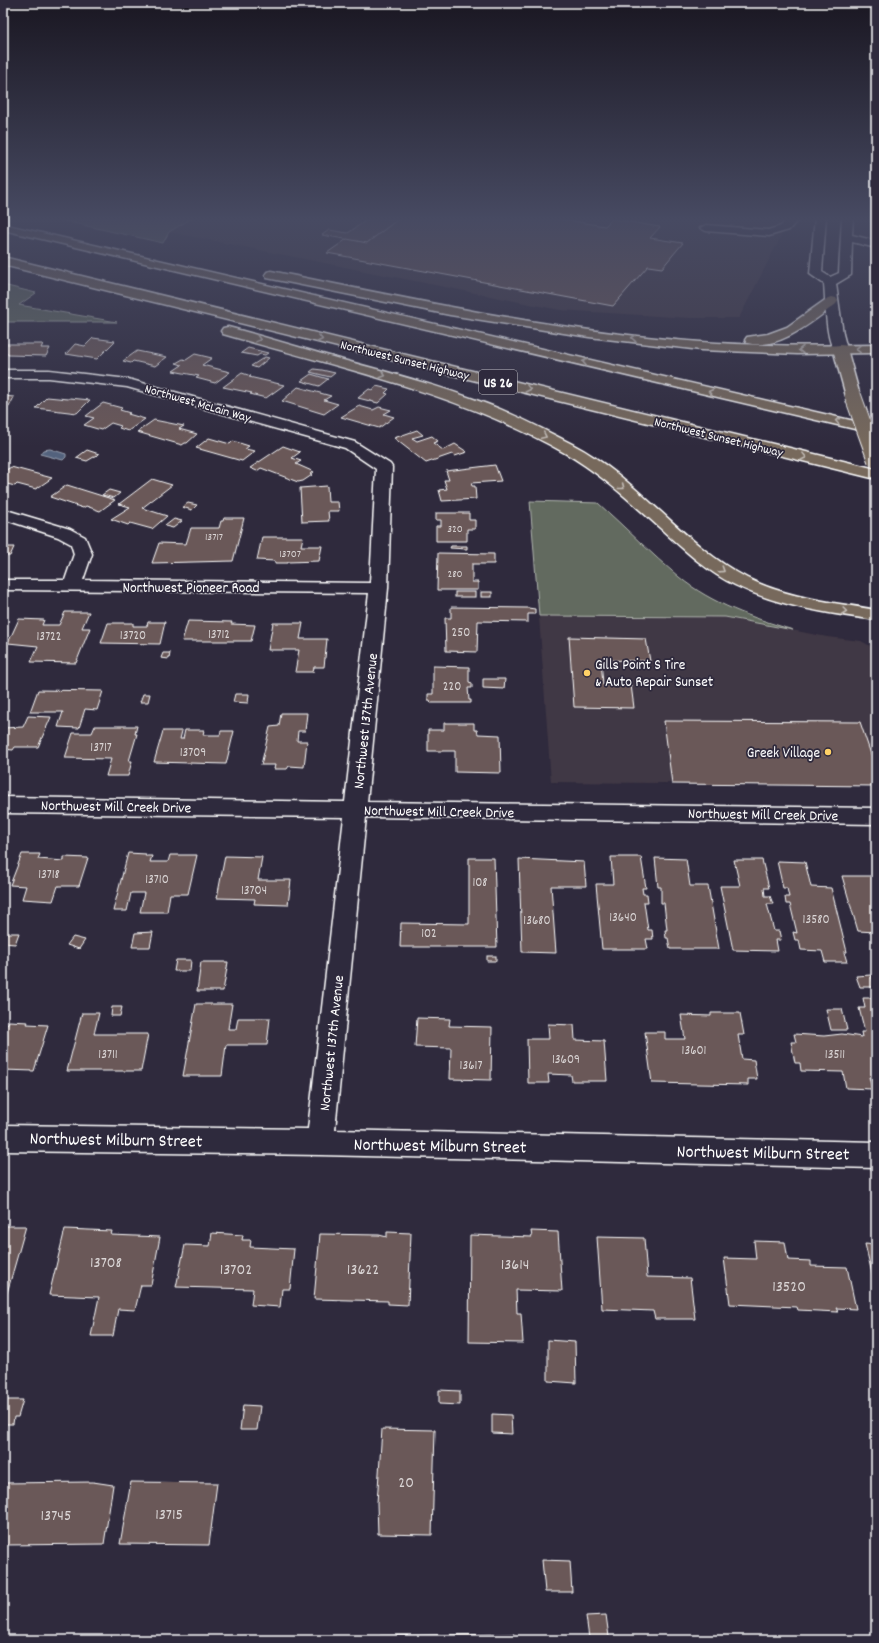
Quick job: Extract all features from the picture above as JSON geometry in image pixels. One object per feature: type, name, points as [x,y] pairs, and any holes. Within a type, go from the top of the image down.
[{"type":"main road","points":[[122,294],[130,303],[198,322]]},
{"type":"main road","name":"Northwest Sunset Highway","points":[[134,294],[876,474]]},
{"type":"main road","points":[[290,294],[876,430]]},
{"type":"main road","points":[[369,294],[526,324],[709,346],[797,350],[876,349]]},
{"type":"main road","points":[[673,342],[770,338],[792,330],[832,301]]},
{"type":"main road","points":[[213,327],[423,387],[484,408],[568,448],[592,463],[639,500],[698,553],[740,581],[772,595],[801,603],[876,615]]},
{"type":"main road","points":[[840,349],[853,396],[876,460]]},
{"type":"street","points":[[831,294],[836,334],[840,349]]},
{"type":"street","name":"Northwest McLain Way","points":[[3,374],[49,374],[128,383],[350,445],[384,467]]},
{"type":"street","name":"Northwest 137th Avenue","points":[[320,1142],[378,588],[384,467]]},
{"type":"street","points":[[3,514],[64,533],[79,541],[83,554],[72,586]]},
{"type":"street","name":"Northwest Pioneer Road","points":[[3,585],[378,588]]},
{"type":"street","name":"Northwest Mill Creek Drive","points":[[3,805],[876,816]]},
{"type":"street","name":"Northwest Milburn Street","points":[[3,1138],[320,1142],[876,1155]]},
{"type":"shaded area","points":[[478,294],[752,294],[739,318],[690,318],[560,310]]},
{"type":"shaded area","points":[[539,616],[725,617],[827,637],[861,641],[872,647],[876,656],[876,785],[551,782]]},
{"type":"green space","points":[[3,294],[35,294],[19,305],[117,322],[3,322]]},
{"type":"green space","points":[[530,501],[598,503],[658,559],[692,587],[733,609],[793,630],[725,617],[539,616]]},
{"type":"water","points":[[50,449],[66,454],[66,457],[63,460],[40,454],[43,450]]},
{"type":"building","points":[[546,294],[624,294],[613,306]]},
{"type":"building","points":[[93,338],[115,341],[97,359],[66,354],[75,344],[85,346]]},
{"type":"building","points":[[3,344],[43,344],[41,348],[50,348],[46,356],[8,355],[9,354],[3,354]]},
{"type":"building","points":[[248,348],[268,353],[257,356],[241,353]]},
{"type":"building","points":[[137,351],[167,357],[155,366],[133,361],[131,363],[123,361]]},
{"type":"building","points":[[195,354],[212,358],[202,365],[230,372],[215,383],[196,378],[199,376],[173,371],[182,365],[176,363],[183,359],[186,360]]},
{"type":"building","points":[[265,357],[269,358],[257,368],[251,366]]},
{"type":"building","points":[[314,369],[335,373],[330,377],[310,372]]},
{"type":"building","points":[[242,373],[251,376],[249,377],[284,385],[266,398],[250,394],[252,393],[223,387]]},
{"type":"building","points":[[311,374],[328,379],[319,386],[301,381]]},
{"type":"building","points":[[376,386],[389,389],[385,393],[388,394],[378,403],[358,398],[369,389],[373,390]]},
{"type":"building","points":[[298,387],[331,396],[324,400],[338,404],[324,414],[282,401]]},
{"type":"building","points":[[3,396],[14,397],[9,407],[3,407]]},
{"type":"building","points":[[47,397],[90,400],[77,413],[36,408]]},
{"type":"building","points":[[103,403],[122,408],[120,410],[145,419],[128,431],[119,428],[121,426],[111,423],[101,430],[84,425],[94,418],[86,416]]},
{"type":"building","points":[[359,406],[373,410],[379,407],[391,410],[384,414],[394,417],[379,428],[341,417]]},
{"type":"building","points":[[154,420],[184,426],[179,429],[197,434],[187,443],[182,445],[137,432]]},
{"type":"building","points":[[417,430],[423,435],[412,438],[417,441],[432,436],[438,441],[433,443],[443,450],[455,444],[467,452],[455,456],[452,454],[426,463],[394,438]]},
{"type":"building","points":[[209,438],[230,444],[233,441],[249,446],[245,449],[255,451],[242,461],[196,448]]},
{"type":"building","points":[[283,446],[300,452],[292,458],[301,461],[296,464],[314,472],[310,474],[312,475],[303,481],[298,482],[261,468],[257,471],[250,468]]},
{"type":"building","points":[[87,450],[99,454],[87,461],[76,458]]},
{"type":"building","points":[[495,465],[501,481],[471,483],[472,486],[475,486],[476,499],[442,501],[439,490],[447,489],[444,480],[449,480],[446,471]]},
{"type":"building","points":[[11,467],[52,478],[36,489],[17,484],[15,486],[3,483],[3,472]]},
{"type":"building","points":[[152,479],[172,485],[142,508],[167,516],[152,529],[130,523],[128,525],[111,519],[130,507],[119,504]]},
{"type":"building","points":[[67,485],[115,500],[100,511],[86,506],[83,508],[50,497]]},
{"type":"building","points":[[327,486],[328,502],[338,502],[339,511],[328,511],[329,521],[302,522],[300,488]]},
{"type":"building","points":[[109,490],[120,493],[114,498],[102,495]]},
{"type":"building","points":[[188,503],[197,505],[192,510],[182,507]]},
{"type":"building","points":[[436,513],[469,513],[469,520],[475,520],[475,529],[467,529],[467,541],[436,541],[436,526],[441,526],[441,520],[436,520]]},
{"type":"building","points":[[224,518],[244,518],[233,561],[152,563],[159,543],[186,544],[191,528],[219,528],[221,521],[223,521]]},
{"type":"building","points":[[174,519],[182,521],[173,528],[165,526]]},
{"type":"building","points":[[262,537],[303,537],[301,546],[322,546],[319,561],[275,563],[275,561],[257,560]]},
{"type":"building","points":[[451,546],[467,546],[467,549],[450,548]]},
{"type":"building","points":[[4,547],[14,547],[10,556],[3,556]]},
{"type":"building","points":[[438,553],[494,554],[494,564],[472,564],[472,582],[478,582],[478,590],[437,590]]},
{"type":"building","points":[[455,592],[475,592],[475,597],[455,597]]},
{"type":"building","points":[[481,592],[492,592],[492,597],[481,597]]},
{"type":"building","points":[[451,607],[528,608],[535,609],[535,614],[528,614],[528,622],[478,621],[477,652],[446,651],[445,618],[451,618]]},
{"type":"building","points":[[65,612],[89,612],[82,628],[90,628],[76,663],[31,662],[38,646],[8,643],[19,619],[44,620],[42,625],[59,625]]},
{"type":"building","points":[[188,621],[232,622],[231,624],[255,625],[251,641],[182,641]]},
{"type":"building","points":[[148,622],[165,622],[160,644],[101,643],[108,623],[133,623],[133,626],[147,626]]},
{"type":"building","points":[[273,623],[303,623],[300,639],[327,639],[324,667],[314,667],[313,672],[295,672],[299,650],[268,650]]},
{"type":"building","name":"Gills Point S Tire & Auto Repair Sunset","points":[[569,637],[646,639],[650,661],[601,660],[603,685],[631,685],[634,708],[574,707]]},
{"type":"building","points":[[163,653],[170,653],[169,659],[161,658]]},
{"type":"building","points":[[433,666],[469,667],[469,682],[472,683],[472,688],[468,688],[469,700],[471,700],[471,703],[431,703],[430,700],[428,700],[428,694],[433,694]]},
{"type":"building","points":[[483,679],[505,679],[504,689],[483,688]]},
{"type":"building","points":[[38,690],[103,691],[97,710],[85,709],[79,728],[58,727],[63,712],[30,712]]},
{"type":"building","points":[[143,694],[150,694],[148,702],[140,702]]},
{"type":"building","points":[[235,694],[249,694],[248,703],[233,702]]},
{"type":"building","points":[[281,713],[307,713],[305,731],[298,731],[297,741],[307,741],[304,767],[289,766],[287,769],[274,769],[275,765],[261,765],[270,727],[279,726]]},
{"type":"building","points":[[28,716],[51,717],[38,747],[15,747],[13,750],[3,749],[3,728],[23,727]]},
{"type":"building","points":[[664,721],[860,722],[876,769],[876,786],[672,784]]},
{"type":"building","points":[[444,723],[474,723],[474,730],[477,730],[478,734],[500,735],[501,773],[455,772],[455,751],[428,751],[428,730],[444,730]]},
{"type":"building","points":[[95,726],[137,726],[135,734],[137,734],[129,761],[132,761],[128,776],[106,776],[111,759],[65,758],[73,733],[92,733]]},
{"type":"building","points":[[185,730],[204,730],[203,735],[220,735],[221,731],[234,731],[226,764],[154,762],[163,731],[182,731],[180,739],[183,739]]},
{"type":"building","points":[[128,853],[146,854],[145,856],[152,856],[150,862],[168,862],[170,855],[197,855],[188,894],[170,894],[167,912],[140,912],[144,893],[131,893],[127,911],[113,911]]},
{"type":"building","points":[[22,854],[40,854],[38,859],[64,861],[64,857],[88,858],[79,886],[58,886],[53,901],[22,899],[26,886],[10,885]]},
{"type":"building","points":[[225,856],[262,857],[258,880],[291,880],[288,905],[254,904],[255,899],[217,898]]},
{"type":"building","points":[[611,857],[641,857],[646,888],[642,888],[643,894],[647,894],[648,902],[644,902],[648,930],[652,930],[653,939],[646,939],[648,949],[602,949],[596,884],[613,884]]},
{"type":"building","points":[[469,858],[494,858],[497,947],[400,947],[401,923],[469,924]]},
{"type":"building","points":[[655,858],[686,859],[690,886],[708,886],[719,949],[670,949],[668,938],[666,938],[665,930],[667,930],[664,903],[661,903],[661,887],[658,887]]},
{"type":"building","points":[[519,859],[584,862],[586,886],[551,886],[556,953],[522,952]]},
{"type":"building","points":[[734,860],[762,860],[769,888],[764,888],[765,896],[770,896],[773,904],[767,904],[774,931],[779,931],[781,940],[776,940],[778,951],[733,950],[720,886],[740,886]]},
{"type":"building","points":[[777,861],[805,862],[811,887],[831,888],[847,952],[844,952],[847,962],[825,962],[822,951],[801,950],[799,940],[795,940],[793,932],[797,933],[790,904],[786,904],[785,897],[789,897],[787,888],[783,888]]},
{"type":"building","points":[[842,876],[876,876],[876,932],[858,931]]},
{"type":"building","points":[[153,932],[150,947],[132,947],[135,933]]},
{"type":"building","points":[[3,933],[19,933],[15,944],[3,943]]},
{"type":"building","points":[[73,937],[85,940],[79,949],[67,945]]},
{"type":"building","points":[[487,956],[496,956],[496,961],[487,961]]},
{"type":"building","points":[[176,960],[191,960],[190,971],[174,971]]},
{"type":"building","points":[[201,962],[228,962],[223,991],[197,991]]},
{"type":"building","points":[[871,975],[875,987],[860,987],[856,976]]},
{"type":"building","points":[[863,998],[876,998],[876,1077],[869,1077],[872,1089],[846,1088],[843,1072],[801,1071],[800,1063],[795,1063],[791,1042],[796,1042],[794,1034],[824,1036],[842,1034],[862,1037],[861,1032],[865,1032],[859,1008],[865,1008]]},
{"type":"building","points":[[196,1004],[232,1004],[228,1029],[236,1029],[238,1018],[270,1018],[267,1045],[226,1045],[222,1076],[183,1076]]},
{"type":"building","points":[[112,1007],[122,1007],[120,1016],[111,1016]]},
{"type":"building","points":[[826,1009],[842,1009],[847,1030],[831,1030]]},
{"type":"building","points":[[82,1013],[99,1013],[94,1034],[148,1034],[141,1071],[67,1071]]},
{"type":"building","points":[[711,1013],[740,1013],[744,1035],[738,1035],[742,1059],[754,1060],[757,1079],[748,1079],[748,1085],[652,1083],[645,1032],[665,1032],[665,1039],[685,1039],[681,1015],[711,1016]]},
{"type":"building","points":[[417,1018],[450,1019],[449,1026],[492,1027],[491,1080],[450,1079],[451,1048],[415,1047]]},
{"type":"building","points":[[9,1021],[48,1025],[34,1071],[3,1070],[3,1025],[7,1025]]},
{"type":"building","points":[[548,1024],[574,1025],[575,1040],[604,1041],[607,1081],[572,1081],[571,1075],[548,1074],[549,1083],[528,1083],[527,1039],[549,1039]]},
{"type":"building","points":[[3,1226],[26,1226],[7,1293],[3,1293]]},
{"type":"building","points":[[65,1229],[112,1231],[111,1235],[160,1237],[151,1285],[141,1285],[135,1310],[118,1309],[113,1336],[91,1336],[99,1297],[49,1295]]},
{"type":"building","points":[[531,1231],[558,1232],[562,1291],[516,1290],[517,1313],[521,1313],[523,1343],[469,1342],[470,1235],[532,1237]]},
{"type":"building","points":[[387,1232],[411,1233],[408,1305],[388,1304],[388,1301],[314,1299],[320,1234],[379,1235],[387,1237]]},
{"type":"building","points":[[212,1233],[243,1235],[242,1240],[251,1240],[250,1247],[294,1249],[290,1289],[282,1289],[280,1307],[251,1305],[253,1289],[176,1287],[185,1245],[210,1246]]},
{"type":"building","points":[[597,1237],[644,1238],[647,1277],[690,1278],[695,1319],[655,1319],[653,1311],[602,1309]]},
{"type":"building","points":[[754,1241],[785,1242],[788,1260],[811,1261],[811,1266],[847,1267],[856,1309],[836,1308],[838,1312],[798,1310],[797,1307],[730,1304],[724,1258],[756,1259]]},
{"type":"building","points":[[865,1244],[876,1245],[876,1290]]},
{"type":"building","points":[[548,1340],[575,1342],[576,1383],[548,1381]]},
{"type":"building","points":[[439,1390],[460,1391],[460,1405],[439,1404]]},
{"type":"building","points":[[3,1400],[23,1400],[18,1417],[14,1417],[13,1424],[3,1424]]},
{"type":"building","points":[[243,1405],[260,1406],[257,1430],[240,1430]]},
{"type":"building","points":[[492,1414],[511,1415],[512,1434],[492,1433]]},
{"type":"building","points":[[382,1429],[435,1430],[432,1535],[378,1534],[377,1503]]},
{"type":"building","points":[[93,1482],[113,1485],[104,1544],[3,1545],[3,1483]]},
{"type":"building","points":[[131,1482],[217,1483],[209,1545],[120,1544]]},
{"type":"building","points":[[542,1560],[570,1561],[572,1592],[545,1592]]},
{"type":"building","points":[[606,1615],[609,1637],[615,1637],[616,1640],[559,1640],[589,1638],[586,1616]]},
{"type":"building","points":[[515,1634],[515,1640],[380,1640],[380,1636]]},
{"type":"place","name":"Gills Point S Tire & Auto Repair Sunset","points":[[587,673]]},
{"type":"place","name":"Greek Village","points":[[828,752]]}]
